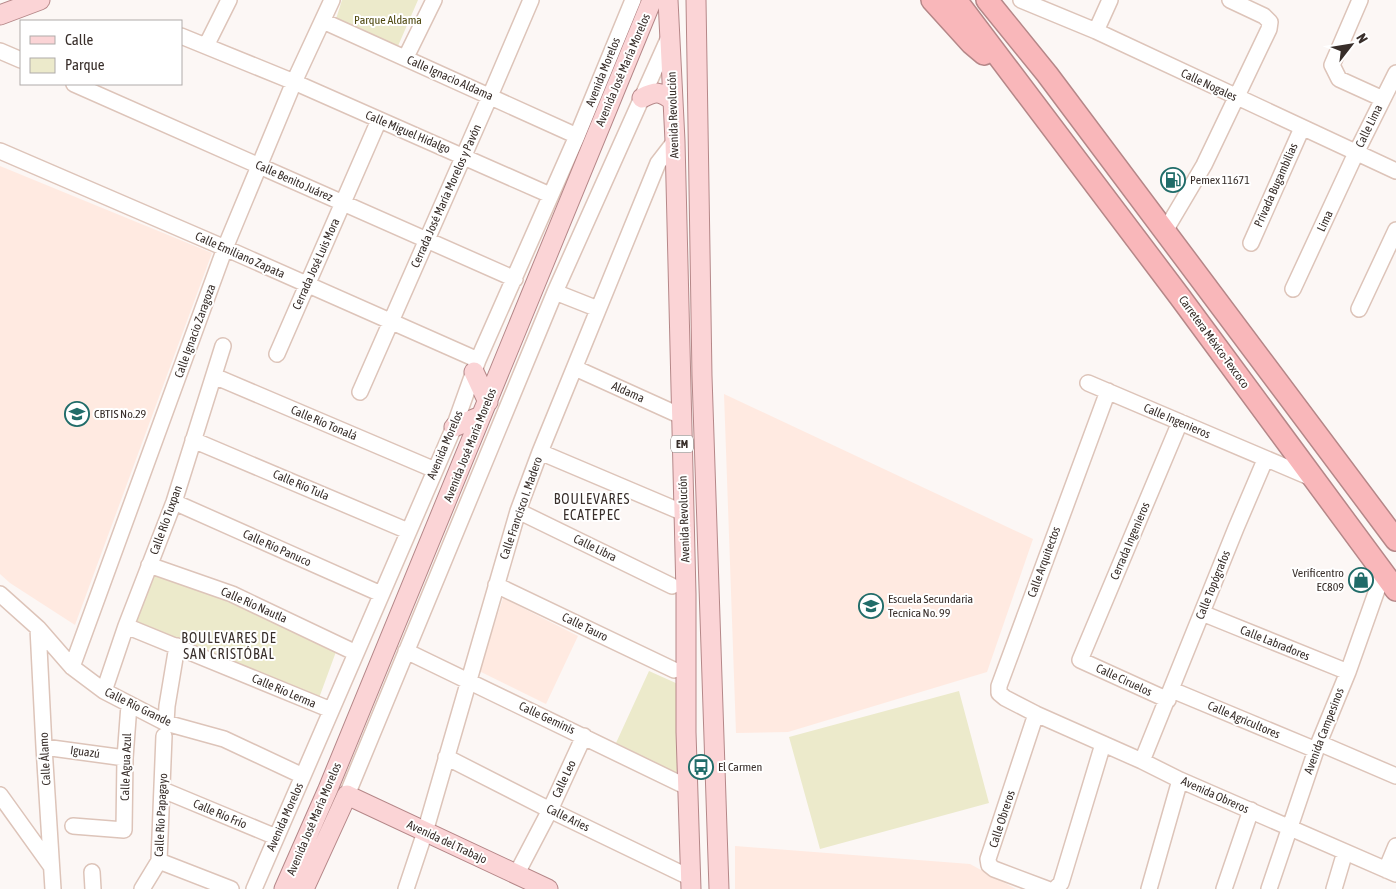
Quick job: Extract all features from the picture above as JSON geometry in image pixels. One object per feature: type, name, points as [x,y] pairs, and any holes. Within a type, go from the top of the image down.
[{"type":"highway","points":[[932,0],[970,43],[1029,96]]},
{"type":"highway","points":[[956,0],[1029,96]]},
{"type":"highway","points":[[986,0],[1047,74],[1396,540]]},
{"type":"highway","points":[[1003,0],[1047,74]]},
{"type":"highway","name":"Carretera México-Texcoco","points":[[1029,96],[1396,590]]},
{"type":"main road","points":[[0,15],[40,0]]},
{"type":"main road","name":"Avenida José María Morelos","points":[[284,889],[328,789],[652,0]]},
{"type":"main road","name":"Avenida Revolución","points":[[668,0],[675,141],[684,513],[687,787],[691,884]]},
{"type":"main road","name":"Avenida Revolución","points":[[696,0],[702,376],[718,889]]},
{"type":"main road","points":[[642,98],[653,92],[664,94],[673,101]]},
{"type":"main road","points":[[454,427],[484,409],[476,366]]},
{"type":"main road","points":[[319,855],[328,789]]},
{"type":"main road","name":"Avenida José María Morelos","points":[[304,889],[346,795]]},
{"type":"main road","name":"Avenida del Trabajo","points":[[346,795],[548,889]]},
{"type":"street","points":[[206,46],[229,0]]},
{"type":"street","name":"Calle Ignacio Zaragoza","points":[[72,667],[225,248],[294,82],[324,21],[332,0]]},
{"type":"street","points":[[406,57],[434,0]]},
{"type":"street","name":"Cerrada José María Morelos y Pavón","points":[[360,392],[464,156],[530,0]]},
{"type":"street","name":"Avenida Morelos","points":[[254,889],[454,427],[476,366],[577,136],[633,0]]},
{"type":"street","name":"Calle Nogales","points":[[1021,0],[1096,31],[1236,98],[1396,171]]},
{"type":"street","points":[[1096,31],[1110,0]]},
{"type":"street","points":[[1165,231],[1204,165],[1269,29],[1270,22],[1264,16],[1230,0]]},
{"type":"street","points":[[1360,0],[1332,65],[1339,79],[1383,98]]},
{"type":"street","name":"Calle Ignacio Aldama","points":[[324,21],[577,136]]},
{"type":"street","name":"Avenida José María Morelos","points":[[346,795],[555,292],[670,34]]},
{"type":"street","name":"Calle Miguel Hidalgo","points":[[182,36],[294,82],[550,195]]},
{"type":"street","points":[[0,51],[20,60]]},
{"type":"street","name":"Calle Lima","points":[[1356,153],[1396,73]]},
{"type":"street","name":"Calle Benito Juárez","points":[[76,85],[514,278]]},
{"type":"street","name":"Cerrada José Luis Mora","points":[[277,354],[379,120]]},
{"type":"street","name":"Privada Bugambilias","points":[[1251,243],[1302,128]]},
{"type":"street","name":"Calle Francisco I. Madero","points":[[406,889],[470,681],[518,511],[540,452],[658,164],[675,141]]},
{"type":"street","name":"Calle Emiliano Zapata","points":[[0,151],[391,321],[476,366]]},
{"type":"street","name":"Lima","points":[[1294,289],[1356,153]]},
{"type":"street","points":[[1359,309],[1396,230]]},
{"type":"street","points":[[555,292],[598,309]]},
{"type":"street","name":"Calle Río Tuxpan","points":[[104,692],[126,626],[174,502],[223,346]]},
{"type":"street","name":"Aldama","points":[[575,368],[681,416]]},
{"type":"street","name":"Calle Río Tonalá","points":[[214,376],[434,470]]},
{"type":"street","name":"Calle Ingenieros","points":[[1088,383],[1265,460]]},
{"type":"street","name":"Calle Arquitectos","points":[[1036,714],[1005,698],[999,693],[999,686],[1108,391]]},
{"type":"street","name":"Cerrada Ingenieros","points":[[1080,660],[1180,422]]},
{"type":"street","name":"Calle Río Tula","points":[[193,440],[408,531]]},
{"type":"street","points":[[540,452],[684,513]]},
{"type":"street","points":[[1265,460],[1314,480]]},
{"type":"street","name":"Calle Topógrafos","points":[[1142,761],[1265,460]]},
{"type":"street","name":"Calle Río Panuco","points":[[174,502],[381,594]]},
{"type":"street","name":"Calle Libra","points":[[518,511],[672,586]]},
{"type":"street","name":"Calle Río Nautla","points":[[149,565],[232,594],[356,653]]},
{"type":"street","name":"Avenida Campesinos","points":[[1269,889],[1317,746],[1348,672],[1383,573]]},
{"type":"street","name":"Calle Tauro","points":[[496,584],[674,670]]},
{"type":"street","name":"Calle Río Grande","points":[[0,594],[38,628],[72,667],[104,692],[129,705],[165,729],[224,739],[303,776]]},
{"type":"street","name":"Calle Labradores","points":[[1202,613],[1348,672]]},
{"type":"street","name":"Calle Río Lerma","points":[[126,626],[331,710]]},
{"type":"street","name":"Calle Álamo","points":[[38,628],[53,889]]},
{"type":"street","name":"Calle Río Papagayo","points":[[142,889],[159,861],[165,729],[177,646]]},
{"type":"street","name":"Calle Geminis","points":[[406,651],[687,787]]},
{"type":"street","name":"Calle Ciruelos","points":[[1080,660],[1170,695]]},
{"type":"street","name":"Calle Agricultores","points":[[1170,695],[1317,746],[1396,776]]},
{"type":"street","name":"Calle Agua Azul","points":[[73,826],[124,830],[125,758],[129,705]]},
{"type":"street","name":"Avenida Obreros","points":[[1036,714],[1180,780],[1391,872]]},
{"type":"street","name":"Calle Obreros","points":[[1036,714],[988,859],[989,866],[994,870],[1047,889]]},
{"type":"street","name":"Calle Leo","points":[[516,874],[550,810],[584,736]]},
{"type":"street","points":[[1055,889],[1061,883],[1103,744]]},
{"type":"street","name":"Iguazú","points":[[44,747],[125,758]]},
{"type":"street","name":"Calle Aries","points":[[446,757],[691,884]]},
{"type":"street","points":[[1149,889],[1180,780]]},
{"type":"street","name":"Calle Río Frío","points":[[163,790],[276,837]]},
{"type":"street","points":[[0,795],[52,866]]},
{"type":"street","points":[[1224,889],[1251,810]]},
{"type":"street","points":[[1391,872],[1396,846]]},
{"type":"street","points":[[1334,889],[1345,852]]},
{"type":"street","points":[[159,861],[230,889]]},
{"type":"street","points":[[92,872],[92,889]]},
{"type":"shaded area","name":"CBTIS No.29","points":[[0,166],[212,253],[75,625],[10,583],[0,574]]},
{"type":"shaded area","name":"Escuela Secundaria Tecnica No. 99","points":[[724,394],[1033,539],[987,672],[788,732],[736,733]]},
{"type":"shaded area","points":[[503,598],[578,636],[546,704],[479,671]]},
{"type":"shaded area","points":[[735,846],[970,864],[1016,889],[735,889]]},
{"type":"green space","name":"Parque Aldama","points":[[342,0],[418,0],[398,46],[336,19]]},
{"type":"green space","points":[[154,570],[337,649],[319,698],[132,623]]},
{"type":"green space","points":[[649,671],[678,684],[682,776],[616,743]]},
{"type":"green space","points":[[959,691],[989,803],[820,849],[789,737]]},
{"type":"place","name":"Pemex 11671","points":[[1173,180]]},
{"type":"place","name":"CBTIS No.29","points":[[77,414]]},
{"type":"place","name":"Verificentro EC809","points":[[1361,580]]},
{"type":"place","name":"Escuela Secundaria Tecnica No. 99","points":[[871,606]]},
{"type":"place","name":"El Carmen","points":[[701,767]]},
{"type":"district","name":"BOULEVARES ECATEPEC","points":[[592,508]]},
{"type":"district","name":"BOULEVARES DE SAN CRISTÓBAL","points":[[229,646]]}]
